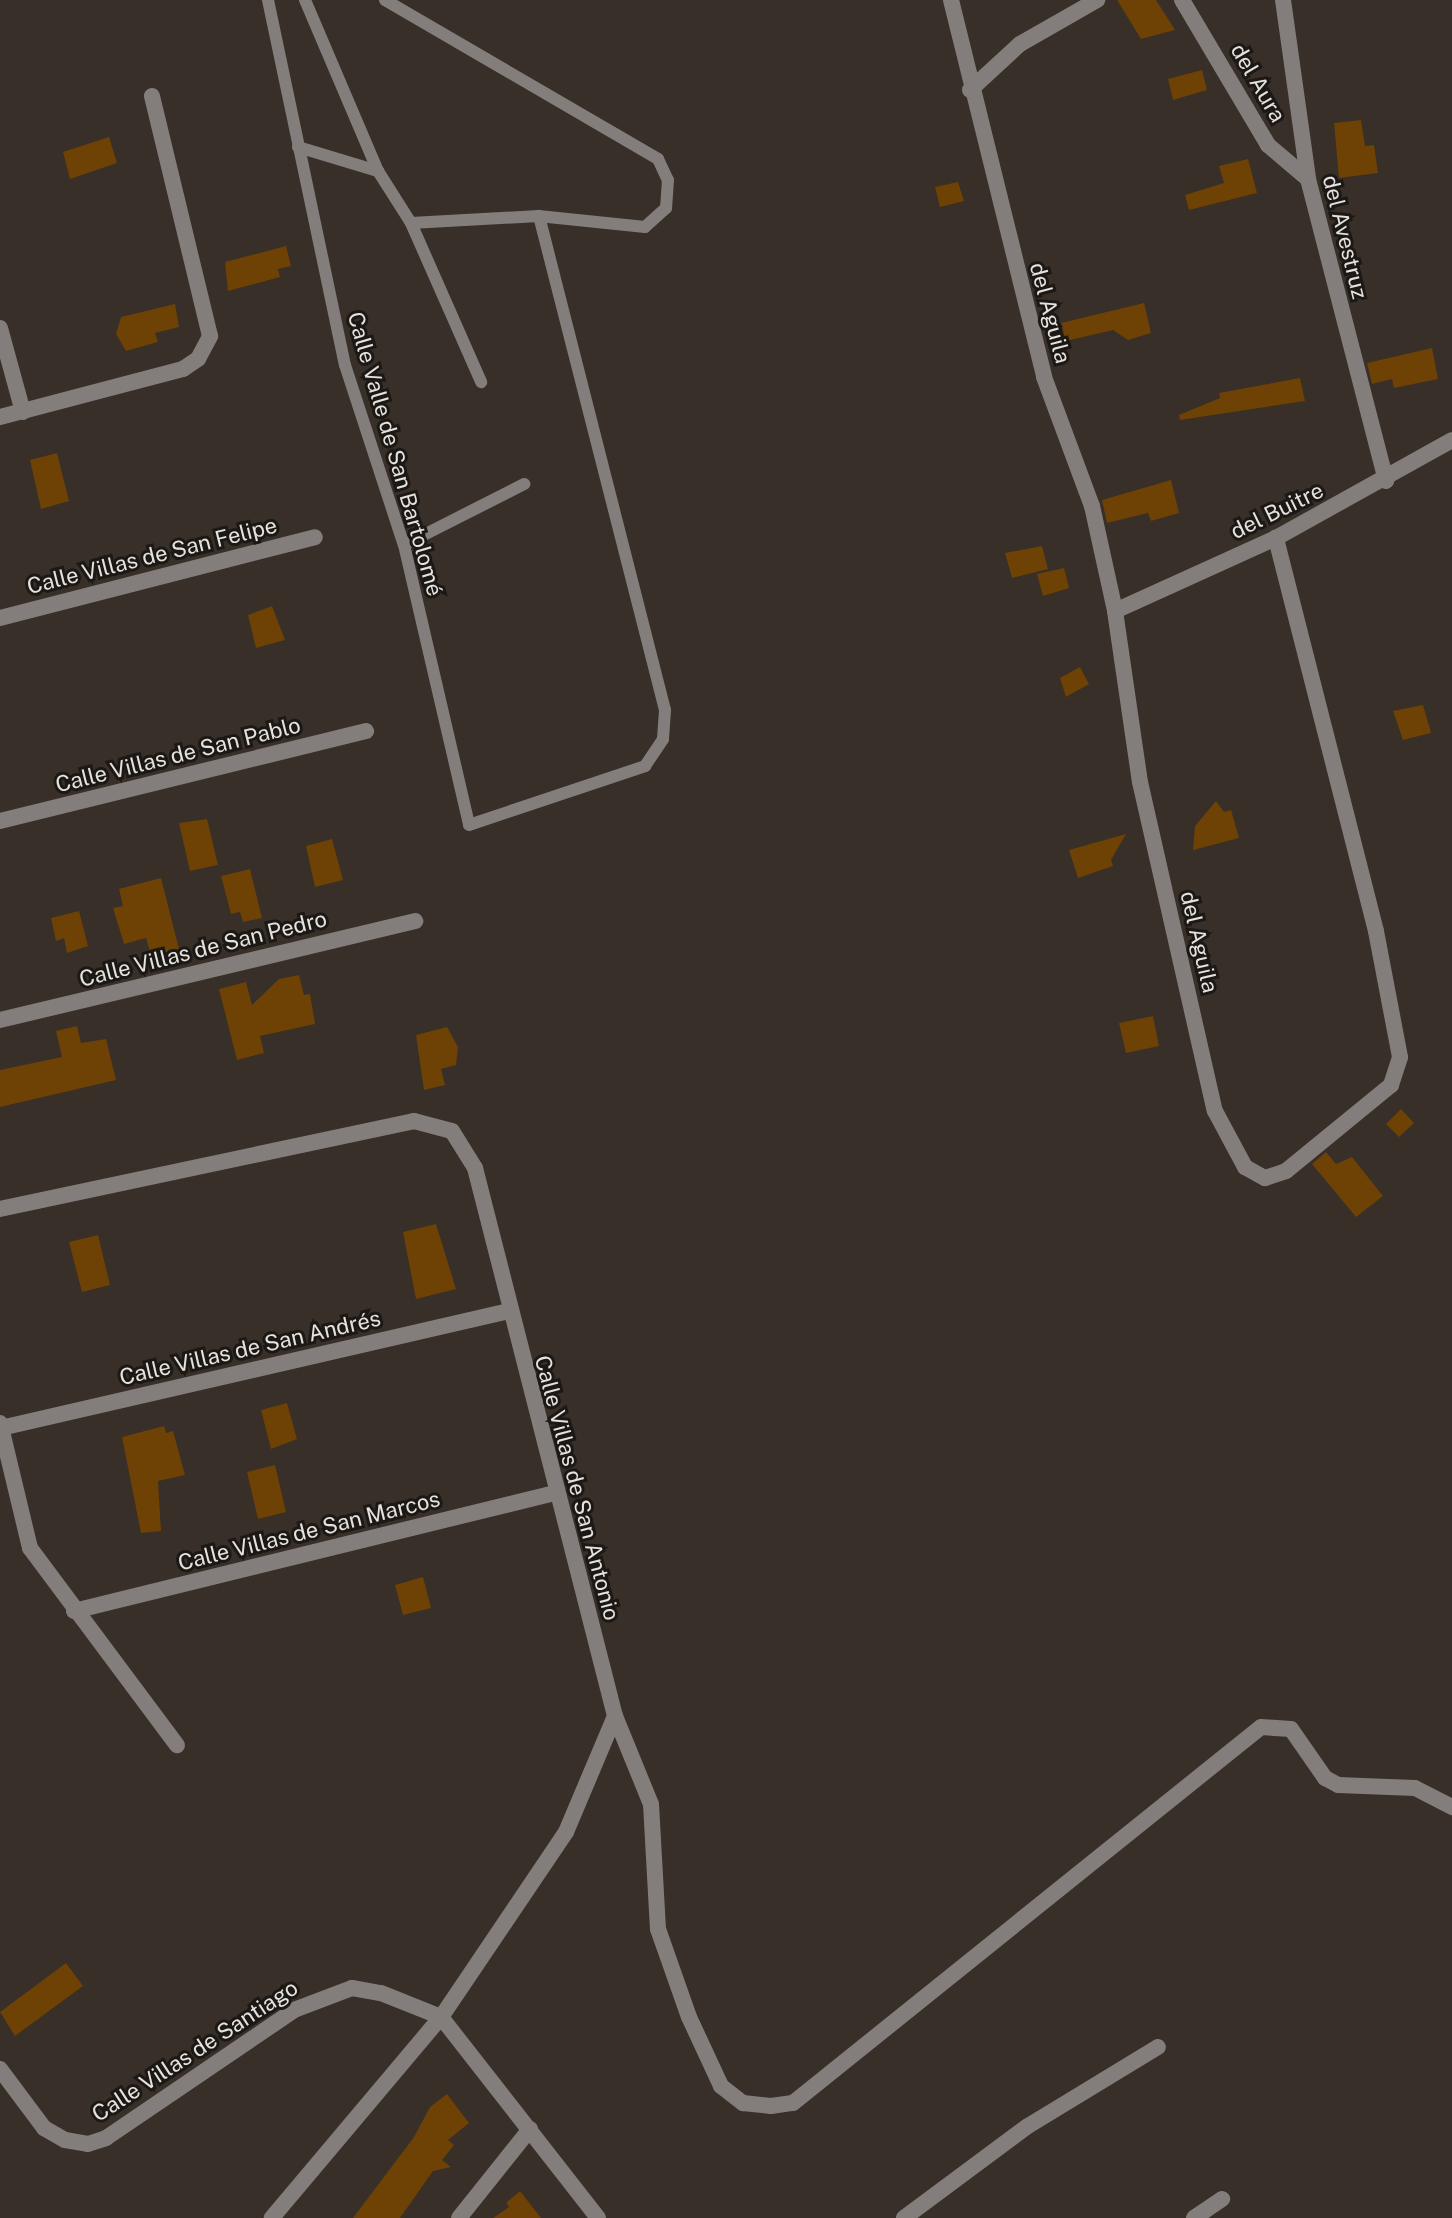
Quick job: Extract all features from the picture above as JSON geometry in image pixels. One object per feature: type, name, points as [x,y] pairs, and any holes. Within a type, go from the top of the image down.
[{"type":"street","name":"del Aguila","points":[[951,0],[970,90],[1044,377],[1081,466],[1115,611],[1140,782],[1215,1111],[1245,1167],[1265,1178],[1286,1171],[1391,1085],[1400,1057],[1376,931],[1276,538]]},
{"type":"street","points":[[970,90],[1020,44],[1097,0]]},
{"type":"street","name":"del Aura","points":[[1182,0],[1268,145],[1308,179]]},
{"type":"street","name":"del Avestruz","points":[[1283,0],[1308,179],[1386,481]]},
{"type":"street","points":[[0,417],[183,369],[198,359],[210,336],[152,96]]},
{"type":"street","points":[[0,328],[23,412]]},
{"type":"street","name":"del Buitre","points":[[1115,611],[1276,538],[1386,481],[1452,440]]},
{"type":"street","name":"Calle Villas de San Felipe","points":[[0,618],[315,537]]},
{"type":"street","name":"Calle Villas de San Pablo","points":[[0,821],[366,731]]},
{"type":"street","name":"Calle Villas de San Pedro","points":[[0,1020],[415,921]]},
{"type":"street","name":"Calle Villas de San Antonio","points":[[0,1209],[414,1121],[452,1131],[475,1168],[554,1493],[615,1716],[651,1804],[658,1929],[689,2017],[721,2086],[743,2103],[771,2106],[793,2103],[1261,1727],[1291,1729],[1325,1778],[1338,1785],[1415,1788],[1452,1807]]},
{"type":"street","name":"Calle Villas de San Andrés","points":[[1,1425],[509,1311]]},
{"type":"street","points":[[1,1425],[30,1548],[74,1611],[177,1745]]},
{"type":"street","name":"Calle Villas de San Marcos","points":[[74,1611],[554,1493]]},
{"type":"street","points":[[272,2218],[441,2017],[566,1832],[615,1716]]},
{"type":"street","name":"Calle Villas de Santiago","points":[[0,2069],[44,2128],[65,2140],[88,2144],[106,2138],[294,2010],[328,1994],[352,1988],[381,1993],[441,2017]]},
{"type":"street","points":[[441,2017],[598,2218]]},
{"type":"street","points":[[904,2218],[1028,2126],[1158,2047]]},
{"type":"street","points":[[459,2218],[530,2129]]},
{"type":"street","points":[[1194,2218],[1222,2199]]},
{"type":"lane","name":"Calle Valle de San Bartolomé","points":[[268,0],[345,365],[404,545],[469,825],[645,766],[663,739],[665,710],[626,540],[539,216]]},
{"type":"lane","points":[[305,0],[378,171],[411,223],[481,382]]},
{"type":"lane","points":[[385,0],[658,159],[668,180],[666,208],[645,227],[539,216],[411,223]]},
{"type":"lane","points":[[298,147],[378,171]]},
{"type":"lane","points":[[404,545],[524,484]]},
{"type":"building","points":[[1117,0],[1156,0],[1175,30],[1141,39]]},
{"type":"building","points":[[1202,70],[1207,90],[1173,100],[1168,79]]},
{"type":"building","points":[[1361,120],[1365,146],[1374,145],[1378,173],[1339,178],[1334,123]]},
{"type":"building","points":[[109,137],[117,163],[70,179],[63,152]]},
{"type":"building","points":[[1248,159],[1257,193],[1189,210],[1185,195],[1224,183],[1219,166]]},
{"type":"building","points":[[958,182],[964,201],[940,207],[935,187]]},
{"type":"building","points":[[286,246],[291,266],[278,269],[280,277],[228,291],[225,262]]},
{"type":"building","points":[[1144,303],[1151,333],[1128,340],[1113,330],[1066,341],[1061,323]]},
{"type":"building","points":[[175,304],[179,327],[155,333],[158,342],[126,351],[116,334],[121,317]]},
{"type":"building","points":[[1432,348],[1438,379],[1394,388],[1392,379],[1372,384],[1367,363]]},
{"type":"building","points":[[1300,378],[1305,401],[1180,420],[1179,415],[1220,398],[1219,393]]},
{"type":"building","points":[[57,453],[69,501],[41,509],[30,460]]},
{"type":"building","points":[[1171,480],[1179,513],[1151,521],[1148,513],[1107,523],[1102,500]]},
{"type":"building","points":[[1042,546],[1048,569],[1012,578],[1005,553]]},
{"type":"building","points":[[1064,568],[1069,588],[1043,596],[1037,574]]},
{"type":"building","points":[[272,606],[285,640],[256,648],[248,615]]},
{"type":"building","points":[[1080,667],[1089,684],[1066,697],[1060,678]]},
{"type":"building","points":[[1423,705],[1431,733],[1403,740],[1393,711]]},
{"type":"building","points":[[1216,801],[1224,812],[1231,810],[1239,838],[1193,850],[1195,826]]},
{"type":"building","points":[[207,819],[218,865],[190,871],[179,823]]},
{"type":"building","points":[[1126,834],[1111,860],[1113,866],[1078,878],[1069,850]]},
{"type":"building","points":[[332,839],[343,880],[315,887],[306,846]]},
{"type":"building","points":[[250,869],[262,918],[243,922],[240,912],[231,914],[221,876]]},
{"type":"building","points":[[161,878],[179,949],[151,956],[146,938],[124,944],[113,908],[123,906],[119,889]]},
{"type":"building","points":[[79,911],[88,946],[67,953],[64,938],[56,941],[51,918]]},
{"type":"building","points":[[299,975],[304,995],[310,994],[315,1024],[260,1036],[264,1053],[237,1060],[219,989],[246,982],[252,1005],[279,979]]},
{"type":"building","points":[[1153,1016],[1159,1046],[1126,1053],[1119,1023]]},
{"type":"building","points":[[77,1026],[81,1043],[106,1039],[116,1080],[0,1107],[0,1070],[62,1057],[56,1031]]},
{"type":"building","points":[[447,1027],[458,1047],[456,1065],[441,1069],[445,1085],[424,1090],[416,1035]]},
{"type":"building","points":[[1401,1109],[1414,1123],[1399,1137],[1386,1124]]},
{"type":"building","points":[[1326,1152],[1336,1164],[1352,1157],[1383,1196],[1356,1217],[1312,1164]]},
{"type":"building","points":[[436,1224],[456,1289],[416,1299],[403,1232]]},
{"type":"building","points":[[98,1235],[110,1285],[82,1292],[69,1242]]},
{"type":"building","points":[[287,1403],[297,1439],[271,1449],[261,1410]]},
{"type":"building","points":[[164,1426],[166,1433],[173,1431],[185,1475],[158,1481],[161,1531],[141,1533],[122,1437]]},
{"type":"building","points":[[275,1465],[286,1512],[258,1519],[247,1472]]},
{"type":"building","points":[[423,1577],[431,1608],[403,1615],[395,1585]]},
{"type":"building","points":[[66,1963],[83,1986],[15,2036],[0,2012]]},
{"type":"building","points":[[447,2094],[469,2123],[448,2140],[454,2145],[442,2160],[451,2167],[433,2171],[400,2218],[353,2218],[414,2137],[430,2107]]},
{"type":"building","points":[[520,2191],[541,2218],[493,2218],[509,2207],[506,2203]]}]
